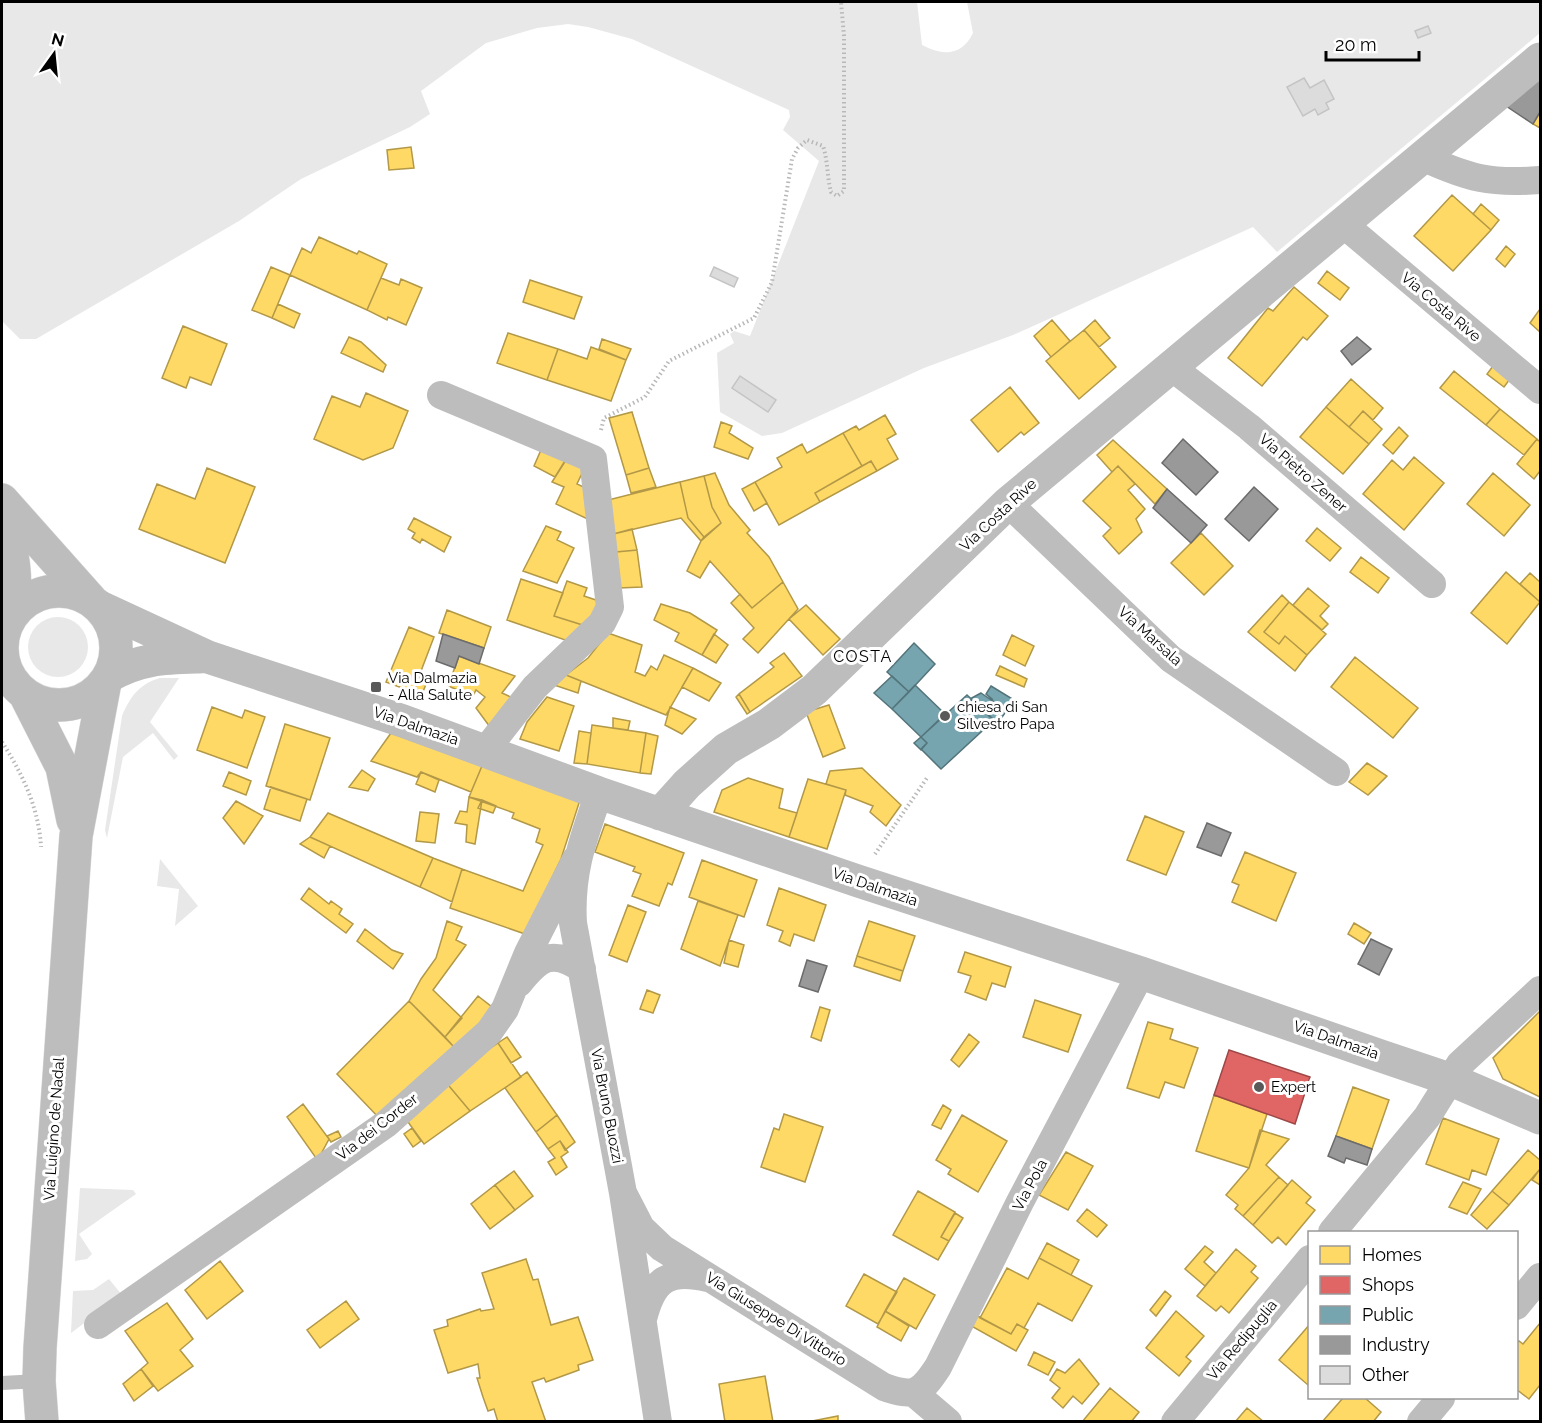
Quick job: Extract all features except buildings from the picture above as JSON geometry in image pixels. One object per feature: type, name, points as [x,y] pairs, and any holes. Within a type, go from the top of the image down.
[{"type":"street","name":"Via Costa Rive","points":[[660,814],[687,784],[726,749],[769,724],[814,690],[1008,503],[1540,59]]},
{"type":"street","points":[[1422,157],[1463,176],[1509,182],[1540,180]]},
{"type":"street","name":"Via Costa Rive","points":[[1342,224],[1540,390]]},
{"type":"street","name":"Via Pietro Zener","points":[[1170,366],[1249,427],[1432,584]]},
{"type":"street","points":[[441,395],[593,459],[610,607],[603,623],[536,687],[485,751]]},
{"type":"street","name":"Via Dalmazia","points":[[2,500],[96,604],[208,657],[485,751],[660,814],[1449,1079],[1540,1118]]},
{"type":"street","name":"Via Marsala","points":[[1008,503],[1171,659],[1336,772]]},
{"type":"street","points":[[2,519],[12,546],[16,572],[2,650],[4,665],[13,683],[41,702],[59,705],[77,703],[93,695],[107,679],[116,659],[116,640],[111,622],[96,604],[77,593],[60,590],[42,593],[26,601],[8,617]]},
{"type":"street","name":"Via Dalmazia","points":[[107,679],[130,664],[146,660],[208,657]]},
{"type":"street","name":"Via Luigino de Nadal","points":[[42,1422],[39,1380],[76,836],[107,679]]},
{"type":"street","name":"Via Luigino de Nadal","points":[[13,683],[62,767],[76,836]]},
{"type":"street","name":"Via Bruno Buozzi","points":[[599,793],[576,859],[572,903],[623,1193],[658,1422]]},
{"type":"street","name":"Via dei Corder","points":[[98,1325],[386,1124],[489,1032],[498,1021],[516,987],[528,953],[576,859]]},
{"type":"street","points":[[516,987],[536,962],[543,959],[561,959],[582,969]]},
{"type":"street","name":"Via Pola","points":[[914,1393],[928,1383],[938,1367],[1020,1202],[1141,974]]},
{"type":"street","points":[[1334,1231],[1427,1117],[1460,1064],[1540,990]]},
{"type":"street","name":"Via Giuseppe Di Vittorio","points":[[623,1193],[633,1215],[650,1239],[884,1387],[906,1394],[914,1393],[948,1422]]},
{"type":"street","name":"Via Redipuglia","points":[[1175,1422],[1308,1261]]},
{"type":"street","points":[[643,1318],[650,1296],[660,1282],[667,1277],[684,1274],[709,1278]]},
{"type":"street","points":[[1518,1304],[1540,1277]]},
{"type":"street","points":[[1421,1422],[1440,1399]]},
{"type":"lane","points":[[2,1383],[39,1380]]},
{"type":"path","points":[[593,459],[604,418],[645,397],[669,361],[754,318],[772,282],[792,159],[798,148],[807,140],[823,146],[827,158],[831,192],[837,196],[844,191],[844,36],[841,2]]},
{"type":"path","points":[[2,742],[29,793],[39,827],[41,851]]},
{"type":"path","points":[[882,844],[927,778]]},
{"type":"shaded area","points":[[2,2],[917,2],[922,45],[944,52],[958,50],[969,41],[973,33],[967,2],[1540,2],[1540,33],[1277,252],[1253,227],[1013,335],[924,368],[782,433],[762,436],[720,412],[717,353],[734,343],[730,334],[734,331],[750,336],[819,161],[783,130],[790,117],[789,110],[632,39],[588,27],[568,24],[537,28],[486,43],[421,91],[430,114],[410,127],[301,179],[239,221],[36,339],[20,339],[2,321]]},
{"type":"shaded area","points":[[52,617],[64,617],[75,622],[83,630],[88,647],[86,659],[75,672],[64,677],[52,677],[41,672],[33,664],[28,653],[28,641],[33,630],[41,622]]},
{"type":"shaded area","points":[[160,678],[179,678],[150,722],[178,756],[174,760],[153,733],[123,757],[107,838],[105,830],[122,716],[136,692],[146,684]]},
{"type":"shaded area","points":[[160,859],[198,906],[175,926],[179,889],[157,886]]},
{"type":"shaded area","points":[[80,1188],[133,1190],[136,1194],[79,1234],[92,1254],[87,1259],[75,1261]]},
{"type":"shaded area","points":[[109,1279],[122,1295],[71,1333],[73,1291],[93,1290]]},
{"type":"place","name":"Via Dalmazia - Alla Salute","points":[[376,687]]},
{"type":"place","name":"chiesa di San Silvestro Papa","points":[[945,716]]},
{"type":"place","name":"Expert","points":[[1259,1087]]},
{"type":"district","name":"COSTA","points":[[863,656]]}]
